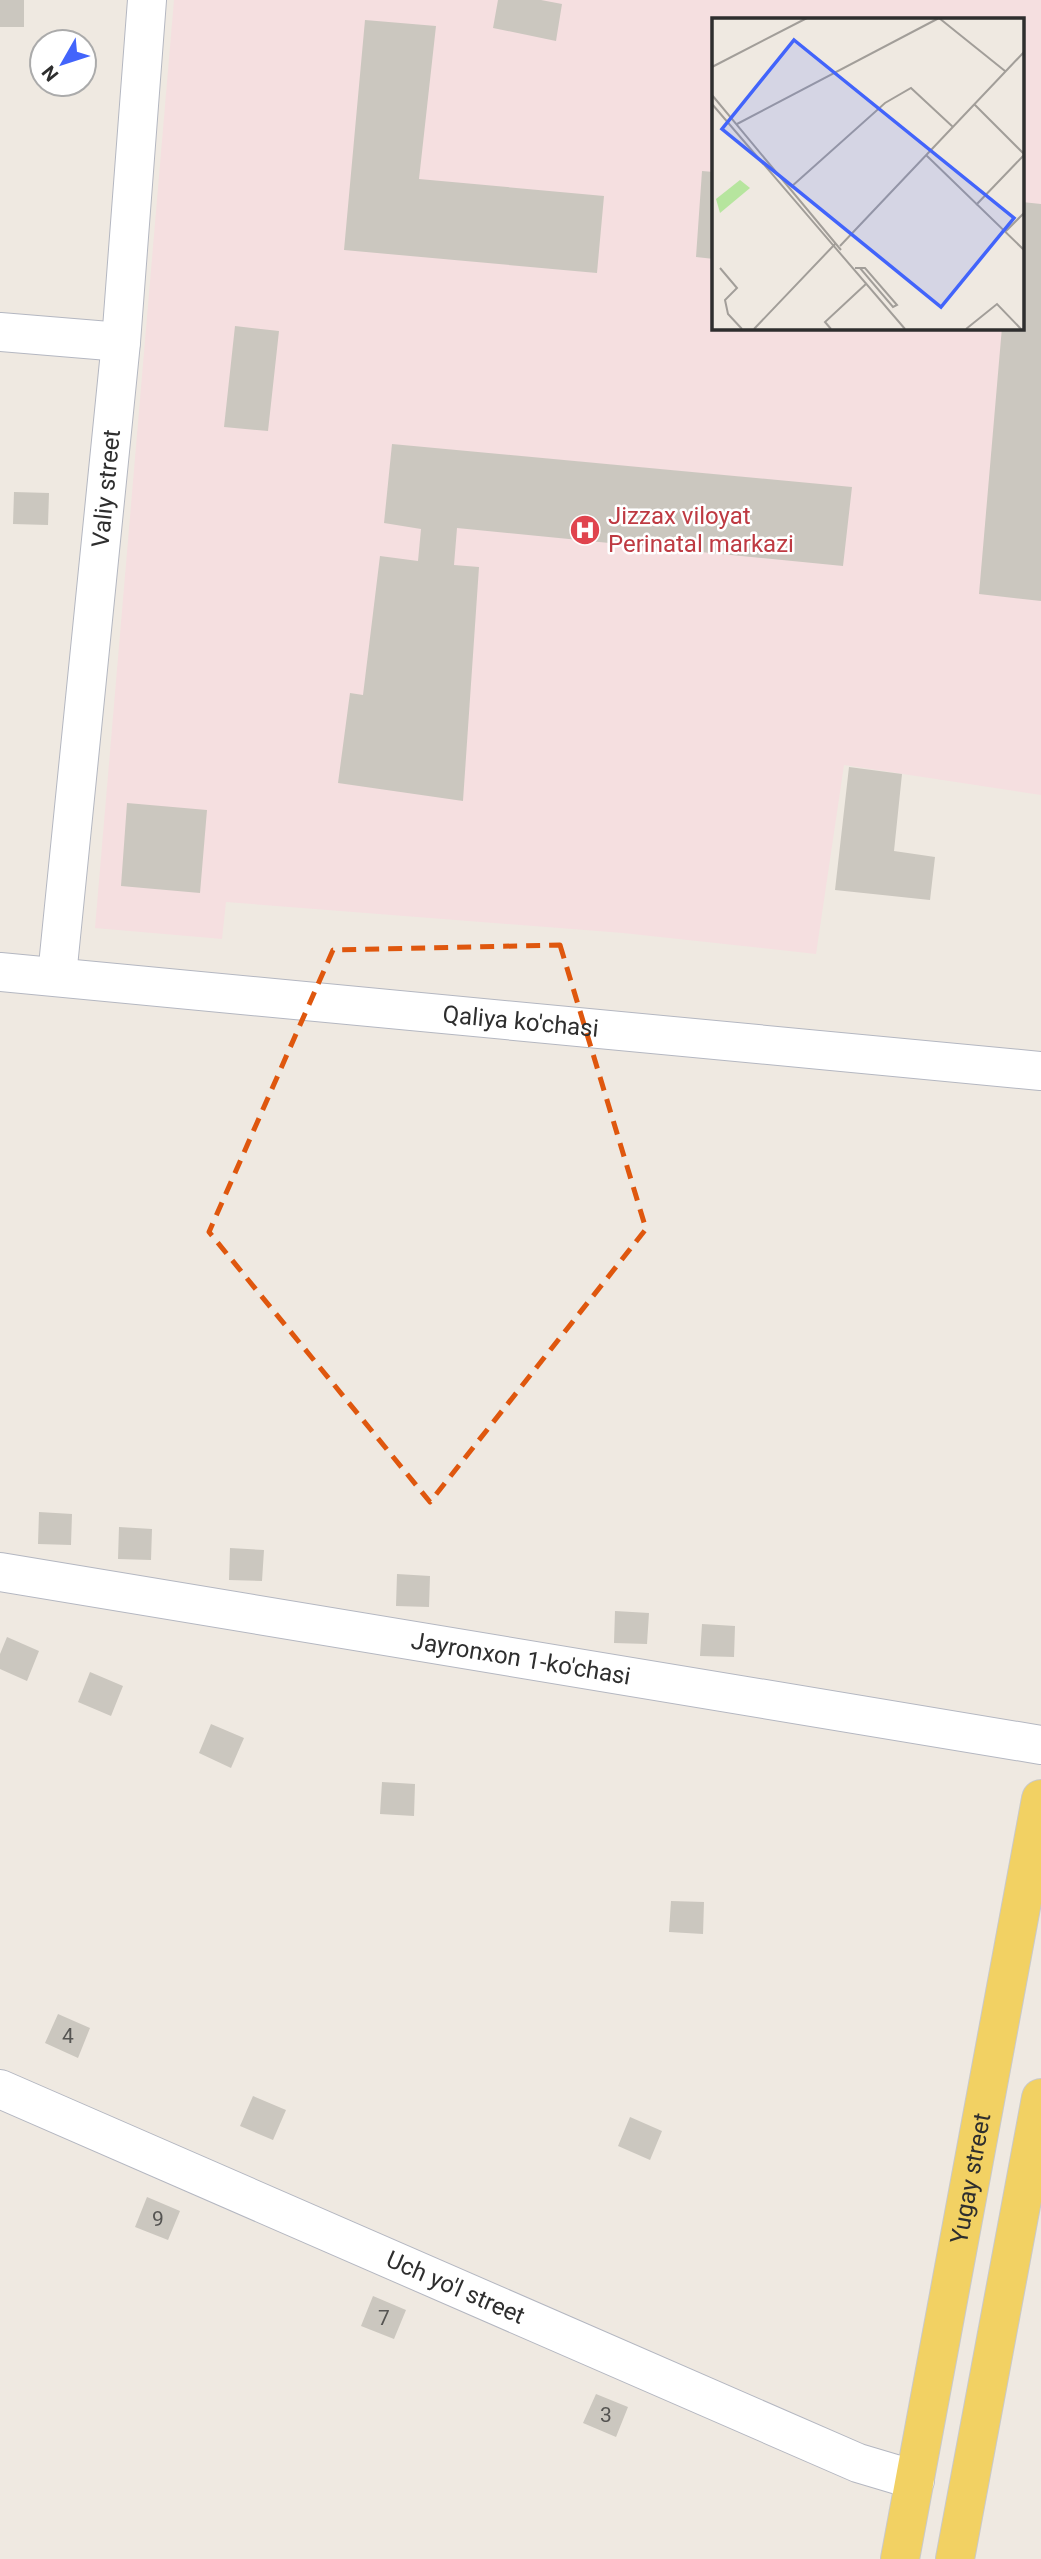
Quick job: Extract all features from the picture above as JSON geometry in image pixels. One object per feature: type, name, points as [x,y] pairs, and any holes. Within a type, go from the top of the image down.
[{"type":"main road","name":"Yugay street","points":[[900,2559],[1041,1799]]},
{"type":"main road","points":[[955,2559],[1041,2098]]},
{"type":"street","name":"Valiy street","points":[[57,976],[121,342],[148,0]]},
{"type":"street","points":[[0,332],[121,342]]},
{"type":"street","name":"Qaliya ko'chasi","points":[[0,972],[1041,1071]]},
{"type":"street","name":"Jayronxon 1-ko'chasi","points":[[0,1572],[1041,1745]]},
{"type":"street","name":"Uch yo'l street","points":[[0,2089],[858,2463],[915,2480]]},
{"type":"highlighted area","points":[[560,945],[646,1229],[430,1502],[209,1232],[333,950]]},
{"type":"shaded area","name":"Jizzax viloyat Perinatal markazi","points":[[174,0],[1041,0],[1041,795],[844,765],[816,954],[623,933],[226,902],[222,939],[95,928]]},
{"type":"building","points":[[0,0],[24,0],[24,27],[0,27]]},
{"type":"building","points":[[498,0],[541,0],[562,4],[556,41],[493,28]]},
{"type":"building","points":[[365,20],[436,26],[419,179],[604,196],[597,273],[344,250]]},
{"type":"building","points":[[702,171],[712,172],[712,259],[696,257]]},
{"type":"building","points":[[1024,202],[1041,204],[1041,601],[979,594],[1002,329],[1024,329]]},
{"type":"building","points":[[235,326],[279,331],[268,431],[224,427]]},
{"type":"building","points":[[392,444],[852,487],[843,566],[457,528],[454,565],[479,567],[463,801],[338,783],[350,693],[363,695],[380,556],[418,561],[421,529],[384,523]]},
{"type":"building","points":[[14,492],[49,493],[48,525],[13,524]]},
{"type":"building","points":[[849,767],[902,774],[894,851],[935,857],[930,900],[835,890]]},
{"type":"building","points":[[127,803],[207,810],[200,893],[121,886]]},
{"type":"building","points":[[39,1512],[72,1514],[71,1545],[38,1544]]},
{"type":"building","points":[[119,1527],[152,1529],[151,1560],[118,1559]]},
{"type":"building","points":[[230,1548],[264,1550],[262,1581],[229,1580]]},
{"type":"building","points":[[397,1574],[430,1576],[429,1607],[396,1606]]},
{"type":"building","points":[[615,1611],[649,1613],[647,1644],[614,1643]]},
{"type":"building","points":[[702,1624],[735,1626],[734,1657],[700,1656]]},
{"type":"building","points":[[7,1637],[39,1651],[27,1681],[0,1669],[0,1654]]},
{"type":"building","points":[[90,1672],[123,1686],[111,1716],[78,1702]]},
{"type":"building","points":[[211,1724],[244,1738],[231,1768],[199,1753]]},
{"type":"building","points":[[382,1782],[415,1784],[414,1816],[380,1814]]},
{"type":"building","points":[[671,1901],[704,1902],[703,1934],[669,1932]]},
{"type":"building","points":[[58,2014],[90,2028],[78,2058],[45,2043]]},
{"type":"building","points":[[253,2096],[286,2110],[273,2140],[240,2126]]},
{"type":"building","points":[[630,2117],[662,2131],[650,2160],[618,2146]]},
{"type":"building","points":[[147,2197],[180,2211],[168,2240],[135,2227]]},
{"type":"building","points":[[373,2296],[406,2310],[394,2339],[361,2326]]},
{"type":"building","points":[[596,2394],[628,2407],[616,2437],[583,2423]]},
{"type":"place","name":"Jizzax viloyat Perinatal markazi","points":[[585,530]]}]
